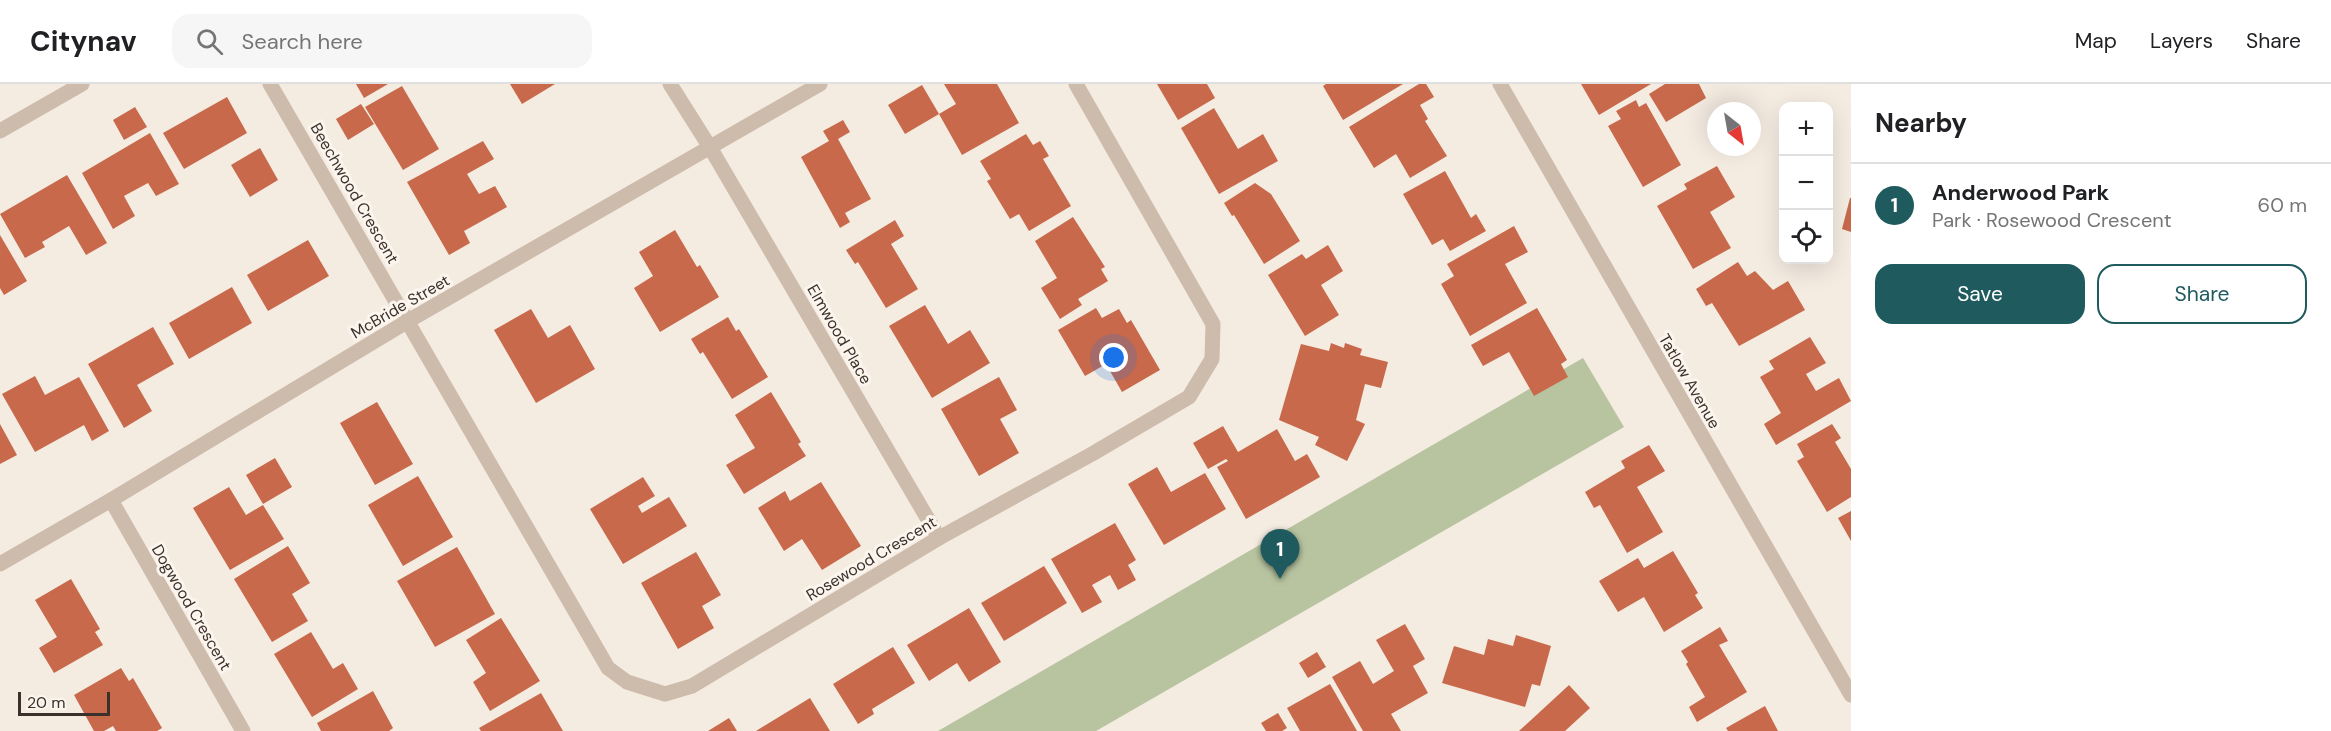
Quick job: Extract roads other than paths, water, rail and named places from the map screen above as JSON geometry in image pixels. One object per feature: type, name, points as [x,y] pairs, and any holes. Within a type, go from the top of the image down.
[{"type":"street","points":[[0,131],[82,84]]},
{"type":"street","name":"Beechwood Crescent","points":[[270,84],[408,321]]},
{"type":"street","name":"Elmwood Place","points":[[670,84],[711,148],[939,538]]},
{"type":"street","name":"McBride Street","points":[[0,564],[111,500],[408,321],[820,84]]},
{"type":"street","name":"Rosewood Crescent","points":[[408,321],[608,668],[627,682],[665,694],[692,686],[939,538],[1189,397],[1212,359],[1212,324],[1076,84]]},
{"type":"street","name":"Tatlow Avenue","points":[[1500,84],[1851,695]]},
{"type":"street","name":"Dogwood Crescent","points":[[111,500],[243,731]]},
{"type":"place","name":"Anderwood Park","points":[[1280,579]]}]
